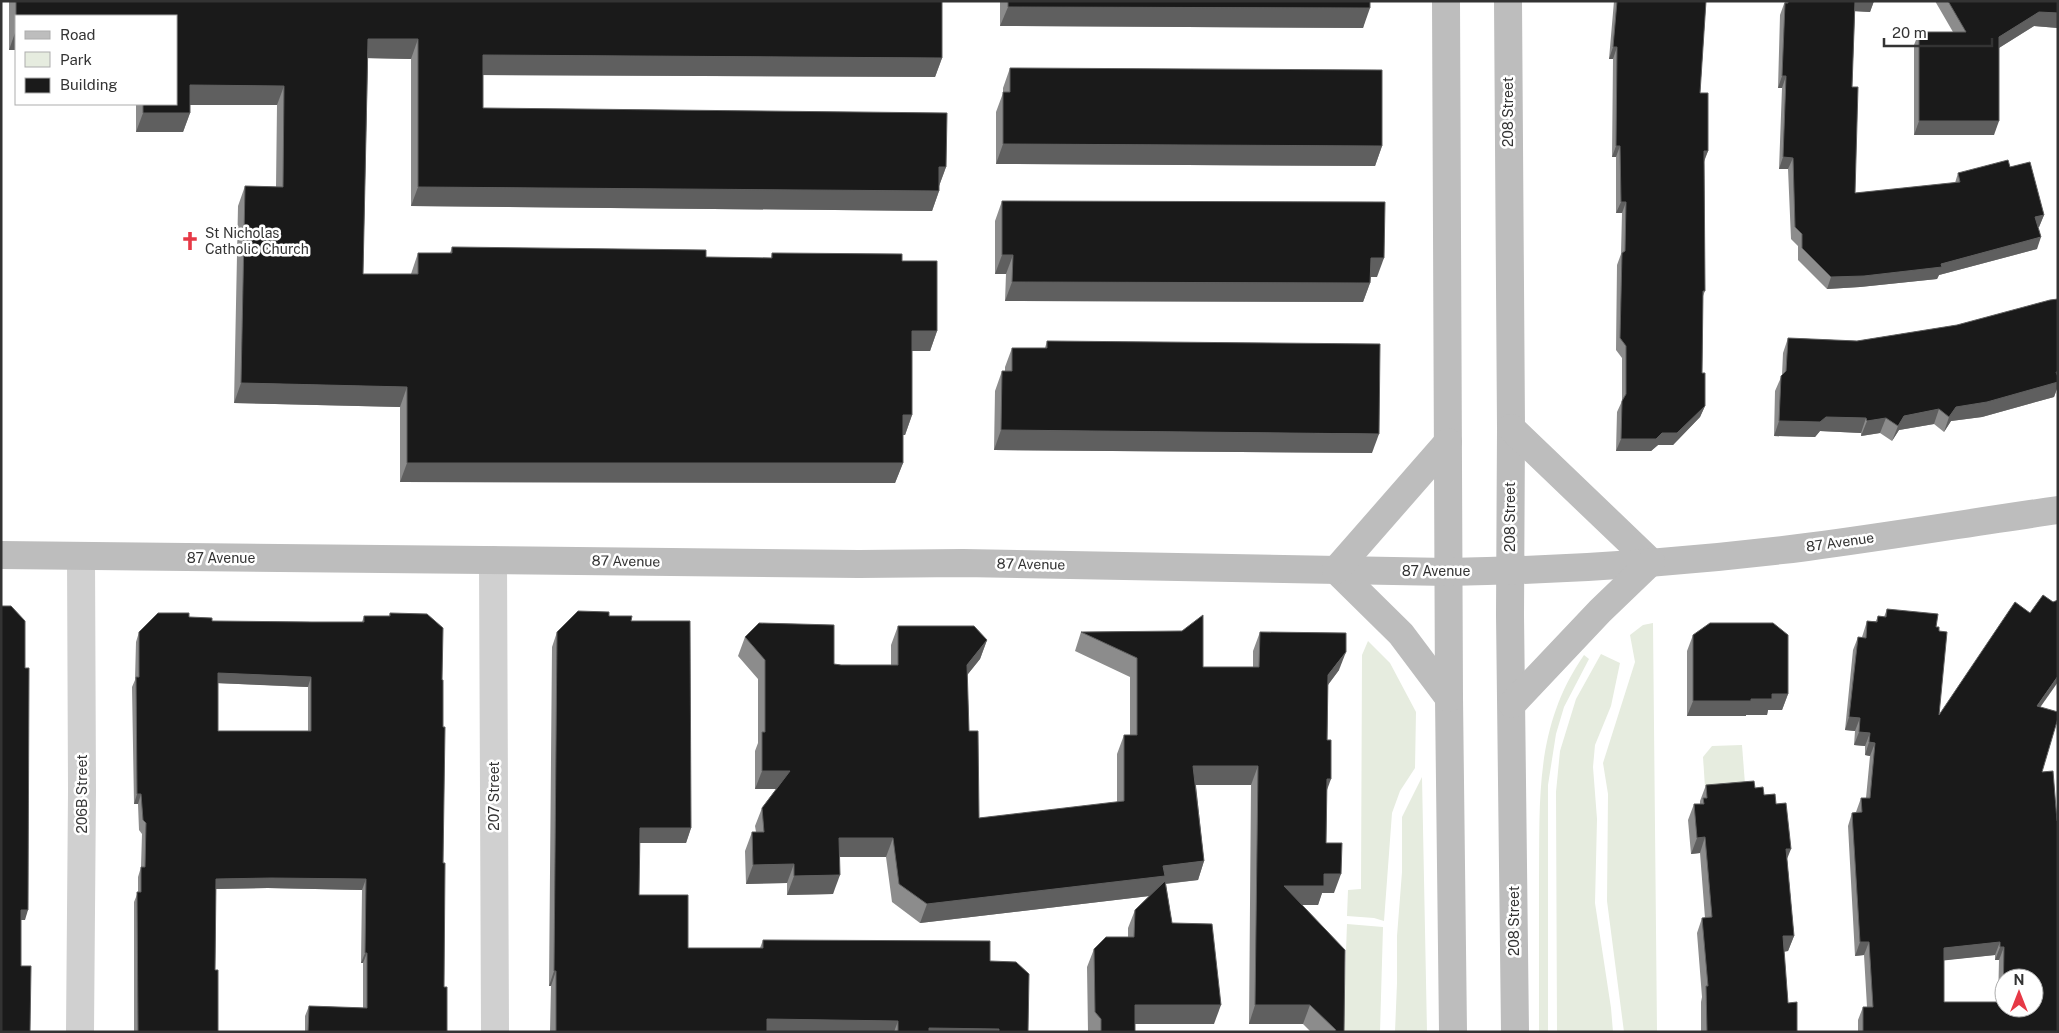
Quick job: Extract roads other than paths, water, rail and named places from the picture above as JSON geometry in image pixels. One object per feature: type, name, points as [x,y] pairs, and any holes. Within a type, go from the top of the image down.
[{"type":"main road","points":[[1446,1],[1448,572],[1453,1032]]},
{"type":"main road","name":"208 Street","points":[[1508,1],[1511,428],[1510,571],[1515,1032]]},
{"type":"main road","points":[[1511,428],[1651,562],[1600,611],[1512,704]]},
{"type":"main road","points":[[1448,442],[1336,570],[1401,634],[1449,698]]},
{"type":"main road","name":"87 Avenue","points":[[1,555],[859,564],[963,563],[1448,572],[1510,571],[1651,562],[1806,547],[2058,510]]},
{"type":"street","name":"206B Street","points":[[80,1032],[81,556]]},
{"type":"street","name":"207 Street","points":[[493,560],[495,1032]]},
{"type":"place","name":"St Nicholas Catholic Church","points":[[190,241]]}]
